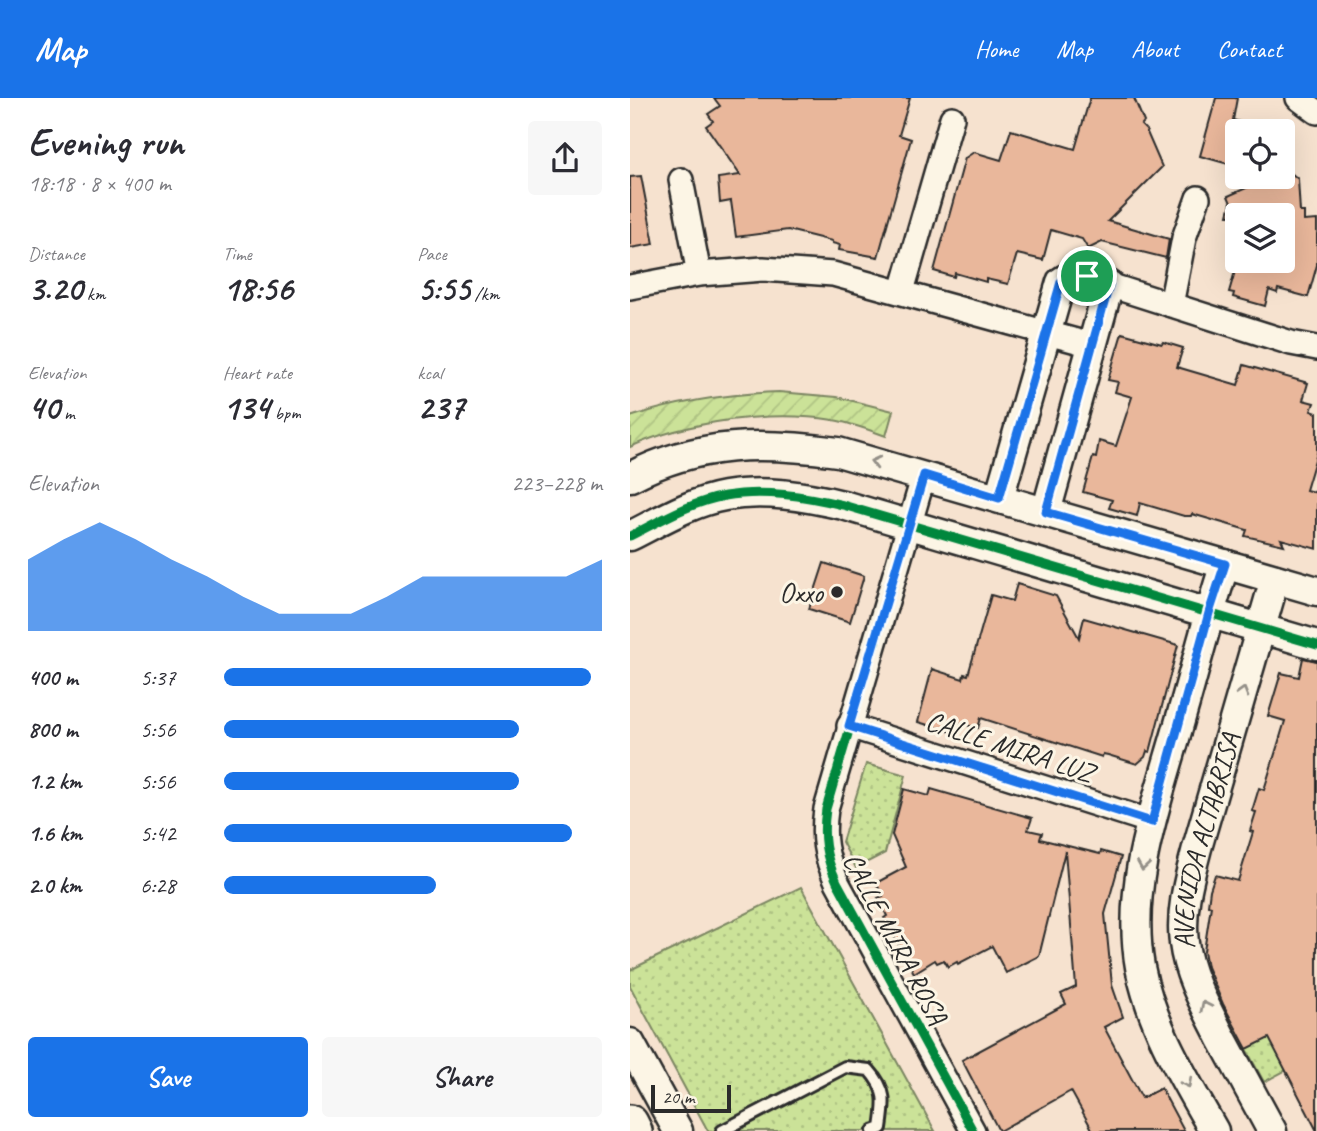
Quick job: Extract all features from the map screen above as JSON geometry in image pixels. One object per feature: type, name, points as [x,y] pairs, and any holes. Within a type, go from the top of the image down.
[{"type":"main road","points":[[630,1123],[634,1131]]},
{"type":"street","points":[[1298,98],[1317,112]]},
{"type":"street","points":[[902,291],[953,118]]},
{"type":"street","points":[[681,180],[699,274]]},
{"type":"street","points":[[1171,304],[1184,238],[1198,198]]},
{"type":"street","points":[[630,287],[699,274],[763,269],[833,274],[1091,345]]},
{"type":"street","points":[[999,498],[1061,282],[1068,277],[1080,275],[1291,343],[1317,348]]},
{"type":"street","points":[[1046,512],[1109,285]]},
{"type":"street","points":[[630,477],[649,467],[685,455],[768,444],[838,452],[1317,591]]},
{"type":"street","name":"CALLE MIRA ROSA","points":[[924,475],[849,726],[823,829],[826,857],[837,882],[973,1131]]},
{"type":"street","points":[[630,536],[697,504],[725,496],[768,493],[810,498],[909,524],[1317,645]]},
{"type":"street","name":"AVENIDA ALTABRISA","points":[[1214,1131],[1153,1013],[1140,967],[1136,920],[1143,862],[1152,822],[1225,564]]},
{"type":"street","name":"AVENIDA ALTABRISA","points":[[1272,1131],[1203,1002],[1184,943],[1183,915],[1197,848],[1275,579]]},
{"type":"street","name":"CALLE MIRA LUZ","points":[[849,726],[1152,822]]},
{"type":"street","points":[[630,1043],[678,1131]]},
{"type":"lane","points":[[722,1131],[845,1067],[869,1070],[881,1084],[883,1118],[881,1128],[873,1131]]},
{"type":"green space","points":[[779,392],[837,397],[893,411],[886,436],[833,420],[756,417],[677,430],[630,447],[630,417],[704,399]]},
{"type":"green space","points":[[866,764],[906,775],[885,853],[856,868],[842,842]]},
{"type":"green space","points":[[801,887],[935,1131],[708,1131],[630,986],[630,970]]},
{"type":"green space","points":[[1317,1013],[1317,1054],[1264,1082],[1246,1049]]},
{"type":"building","points":[[714,98],[910,98],[899,135],[911,139],[878,257],[839,250],[840,245],[832,241],[788,230],[736,237],[731,201],[720,203],[718,178],[740,175],[706,126],[713,121],[708,114],[720,106]]},
{"type":"building","points":[[1090,98],[1134,98],[1144,122],[1141,125],[1146,130],[1162,167],[1108,221],[1169,239],[1166,258],[1102,242],[1088,249],[1082,239],[1051,230],[1043,260],[1017,254],[1008,284],[986,279],[986,282],[955,273],[954,277],[934,271],[965,158],[974,152],[1001,160],[1011,130],[1075,149]]},
{"type":"building","points":[[1216,98],[1237,98],[1233,119],[1225,119],[1225,163],[1200,156]]},
{"type":"building","points":[[641,176],[654,244],[630,248],[630,177]]},
{"type":"building","points":[[1295,176],[1298,179],[1300,212],[1304,212],[1304,221],[1317,220],[1317,265],[1308,297],[1278,289],[1277,293],[1269,290],[1265,306],[1233,297],[1234,293],[1229,292],[1235,273],[1295,273],[1295,203],[1231,203],[1228,196],[1244,189],[1295,189]]},
{"type":"building","points":[[1122,333],[1183,348],[1177,367],[1238,385],[1244,365],[1308,383],[1303,400],[1314,403],[1311,411],[1317,413],[1317,453],[1306,490],[1317,493],[1317,549],[1281,539],[1284,545],[1245,536],[1247,530],[1140,503],[1137,516],[1109,508],[1112,500],[1083,492],[1093,457],[1096,458],[1099,441],[1116,446],[1132,397],[1115,392],[1118,382],[1108,380]]},
{"type":"building","name":"Oxxo","points":[[824,563],[864,576],[850,622],[809,609]]},
{"type":"building","points":[[1017,584],[1056,596],[1079,638],[1084,618],[1178,645],[1150,752],[1147,751],[1137,764],[1103,754],[1102,757],[981,718],[978,728],[955,722],[952,732],[918,722],[932,669],[963,679],[964,674],[968,675],[991,595],[1012,601]]},
{"type":"building","points":[[1303,658],[1317,661],[1317,1131],[1269,1038],[1247,1049],[1223,1004],[1207,967],[1204,951],[1211,906],[1208,905],[1210,890],[1215,875],[1238,881],[1253,832],[1250,831],[1256,812],[1252,811],[1259,788],[1264,790],[1285,721],[1268,716],[1281,673],[1299,677]]},
{"type":"building","points":[[904,789],[929,796],[931,789],[1032,818],[1028,830],[1042,833],[1040,839],[1121,857],[1105,914],[1112,985],[1123,1017],[1104,1027],[1142,1098],[1161,1088],[1184,1131],[1093,1131],[1071,1091],[999,1131],[962,1060],[1066,1004],[1061,994],[1076,987],[1065,851],[1039,956],[1006,973],[992,946],[958,964],[957,962],[948,967],[944,960],[937,963],[935,960],[914,973],[884,918],[887,916],[878,898],[883,896],[876,883],[906,867],[892,835]]},
{"type":"cycle path","points":[[924,475],[826,809],[824,829],[827,855],[837,882],[973,1131]]},
{"type":"cycle path","points":[[630,536],[712,499],[755,493],[799,496],[843,505],[1317,645]]},
{"type":"place","name":"Oxxo","points":[[837,592]]},
{"type":"route","points":[[1074,276],[1087,276],[1109,285],[1046,512],[1225,564],[1152,822],[849,726],[924,475],[999,498],[1061,282],[1074,276]]}]
